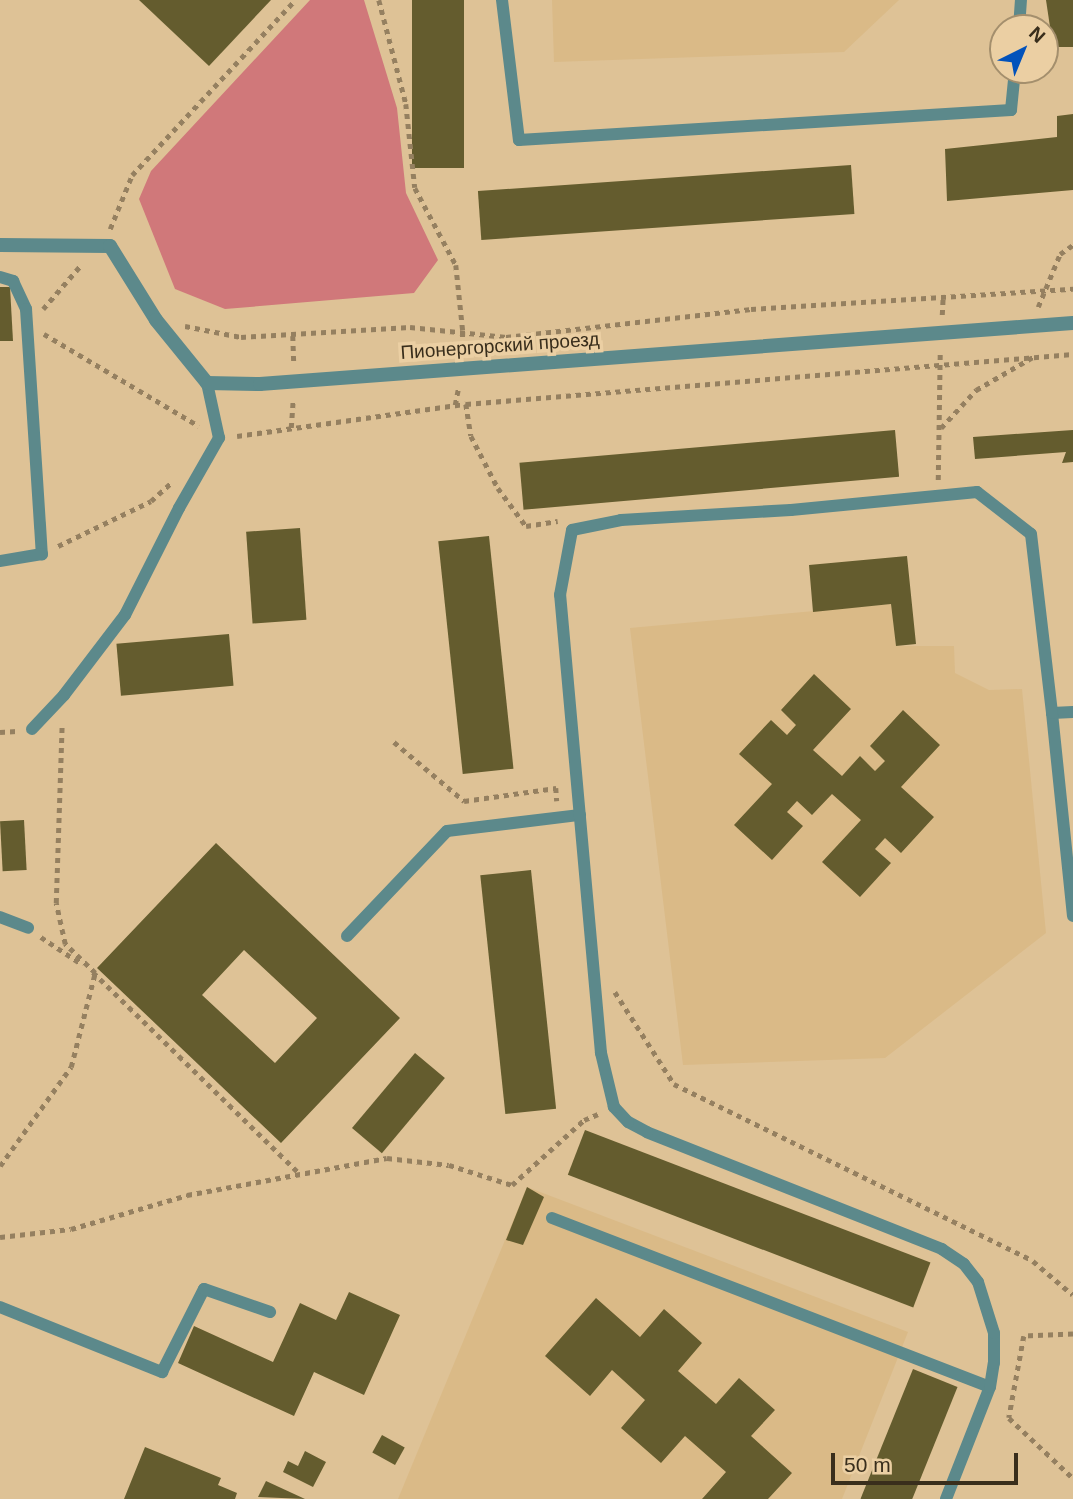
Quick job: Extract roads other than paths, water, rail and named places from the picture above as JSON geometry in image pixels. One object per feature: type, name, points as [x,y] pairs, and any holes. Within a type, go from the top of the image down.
[{"type":"street","points":[[0,245],[110,246],[156,320],[207,383]]},
{"type":"street","name":"Пионергорский проезд","points":[[207,383],[260,384],[1073,323]]},
{"type":"lane","points":[[502,0],[519,140],[1012,110],[1014,84]]},
{"type":"lane","points":[[0,277],[13,281],[26,309],[42,554],[0,561]]},
{"type":"lane","points":[[32,729],[64,695],[125,615],[179,508],[219,438],[207,383]]},
{"type":"lane","points":[[946,1499],[990,1387],[994,1363],[994,1334],[978,1282],[964,1264],[942,1249],[647,1132],[628,1122],[614,1107],[601,1053],[560,595],[572,530],[621,520],[791,510],[937,498],[977,492],[1031,534],[1073,916]]},
{"type":"lane","points":[[1052,713],[1073,712]]},
{"type":"lane","points":[[347,936],[447,831],[580,815]]},
{"type":"lane","points":[[0,917],[28,928]]},
{"type":"lane","points":[[552,1218],[990,1387]]},
{"type":"lane","points":[[0,1307],[162,1372],[204,1289],[270,1312]]}]
